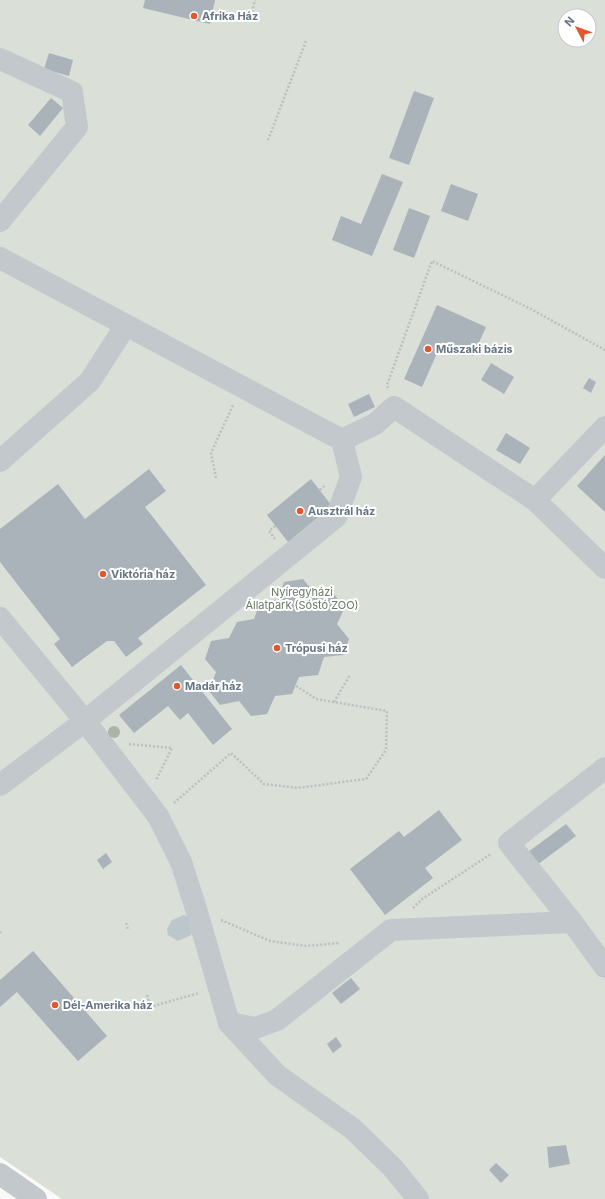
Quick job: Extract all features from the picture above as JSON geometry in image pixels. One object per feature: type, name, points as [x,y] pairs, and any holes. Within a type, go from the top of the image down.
[{"type":"street","points":[[0,59],[72,92],[77,127],[0,221]]},
{"type":"street","points":[[0,258],[342,440],[351,477],[336,517],[85,721],[0,785]]},
{"type":"street","points":[[0,461],[90,382],[126,324]]},
{"type":"street","points":[[342,440],[375,424],[394,407],[535,500],[605,568]]},
{"type":"street","points":[[535,500],[605,427]]},
{"type":"street","points":[[0,618],[85,721],[152,808],[180,862],[197,912],[229,1023],[277,1075],[353,1129],[393,1168],[418,1199]]},
{"type":"street","points":[[605,768],[509,843],[572,922],[605,967]]},
{"type":"street","points":[[229,1023],[254,1028],[277,1020],[391,930],[572,922]]},
{"type":"street","points":[[0,1174],[36,1199]]},
{"type":"path","points":[[252,12],[255,0]]},
{"type":"path","points":[[268,140],[306,41]]},
{"type":"path","points":[[394,407],[387,385],[432,261],[529,308],[605,350]]},
{"type":"path","points":[[216,478],[211,453],[242,386]]},
{"type":"path","points":[[334,702],[350,675]]},
{"type":"path","points":[[152,808],[231,753],[264,784],[297,788],[366,779],[386,750],[387,711],[316,699],[295,685]]},
{"type":"path","points":[[100,741],[172,748],[152,808]]},
{"type":"path","points":[[391,930],[422,900],[509,843]]},
{"type":"path","points":[[197,912],[270,941],[306,946],[342,942]]},
{"type":"path","points":[[126,923],[128,930]]},
{"type":"path","points":[[147,995],[150,1007],[219,988]]},
{"type":"green space","name":"Nyíregyházi Állatpark (Sóstó ZOO)","points":[[0,0],[605,0],[605,1199],[62,1199],[0,1157]]},
{"type":"shaded area","points":[[184,915],[190,918],[194,928],[191,935],[178,941],[168,935],[167,929],[172,920]]},
{"type":"building","name":"Afrika Ház","points":[[145,0],[215,0],[210,24],[143,8]]},
{"type":"building","points":[[49,53],[73,60],[69,76],[44,69]]},
{"type":"building","points":[[414,91],[434,98],[409,165],[389,158]]},
{"type":"building","points":[[51,98],[63,108],[40,136],[28,125]]},
{"type":"building","points":[[382,174],[403,182],[372,256],[332,240],[341,216],[361,224]]},
{"type":"building","points":[[451,184],[478,194],[468,221],[441,211]]},
{"type":"building","points":[[409,208],[430,216],[414,258],[393,250]]},
{"type":"building","name":"Műszaki bázis","points":[[437,305],[486,327],[473,356],[442,342],[422,387],[404,379]]},
{"type":"building","points":[[491,363],[514,377],[504,394],[481,380]]},
{"type":"building","points":[[589,378],[596,382],[591,393],[583,388]]},
{"type":"building","points":[[369,394],[375,407],[354,417],[348,404]]},
{"type":"building","points":[[506,433],[530,448],[520,464],[496,450]]},
{"type":"building","points":[[605,455],[605,512],[577,486]]},
{"type":"building","name":"Viktória ház","points":[[149,469],[166,491],[145,507],[206,585],[138,638],[143,644],[126,657],[114,641],[107,641],[72,667],[54,644],[60,639],[0,562],[0,529],[58,484],[85,519]]},
{"type":"building","name":"Ausztrál ház","points":[[311,479],[332,506],[288,542],[267,515]]},
{"type":"building","name":"Trópusi ház","points":[[303,579],[316,595],[331,591],[345,607],[337,624],[349,639],[343,655],[324,657],[318,675],[299,677],[292,694],[275,696],[267,714],[251,716],[239,701],[220,705],[209,691],[216,672],[205,659],[211,641],[229,638],[237,622],[254,619],[260,602],[278,600],[284,582]]},
{"type":"building","name":"Madár ház","points":[[181,665],[232,729],[213,745],[188,713],[180,720],[168,706],[134,733],[119,715]]},
{"type":"building","points":[[439,810],[462,840],[425,868],[433,878],[385,915],[350,869],[399,831],[404,837]]},
{"type":"building","points":[[566,824],[576,836],[537,865],[528,852]]},
{"type":"building","points":[[106,853],[112,862],[103,869],[97,860]]},
{"type":"building","name":"Dél-Amerika ház","points":[[33,951],[107,1036],[78,1061],[17,992],[0,1007],[0,980]]},
{"type":"building","points":[[351,978],[360,989],[341,1004],[332,993]]},
{"type":"building","points":[[336,1037],[342,1046],[333,1053],[327,1044]]},
{"type":"building","points":[[566,1145],[570,1164],[549,1168],[547,1147]]},
{"type":"building","points":[[496,1163],[509,1175],[501,1183],[489,1170]]},
{"type":"place","name":"Afrika Ház","points":[[194,16]]},
{"type":"place","name":"Műszaki bázis","points":[[428,349]]},
{"type":"place","name":"Ausztrál ház","points":[[300,511]]},
{"type":"place","name":"Viktória ház","points":[[103,574]]},
{"type":"place","name":"Trópusi ház","points":[[277,648]]},
{"type":"place","name":"Madár ház","points":[[177,686]]},
{"type":"place","name":"Dél-Amerika ház","points":[[55,1005]]}]
